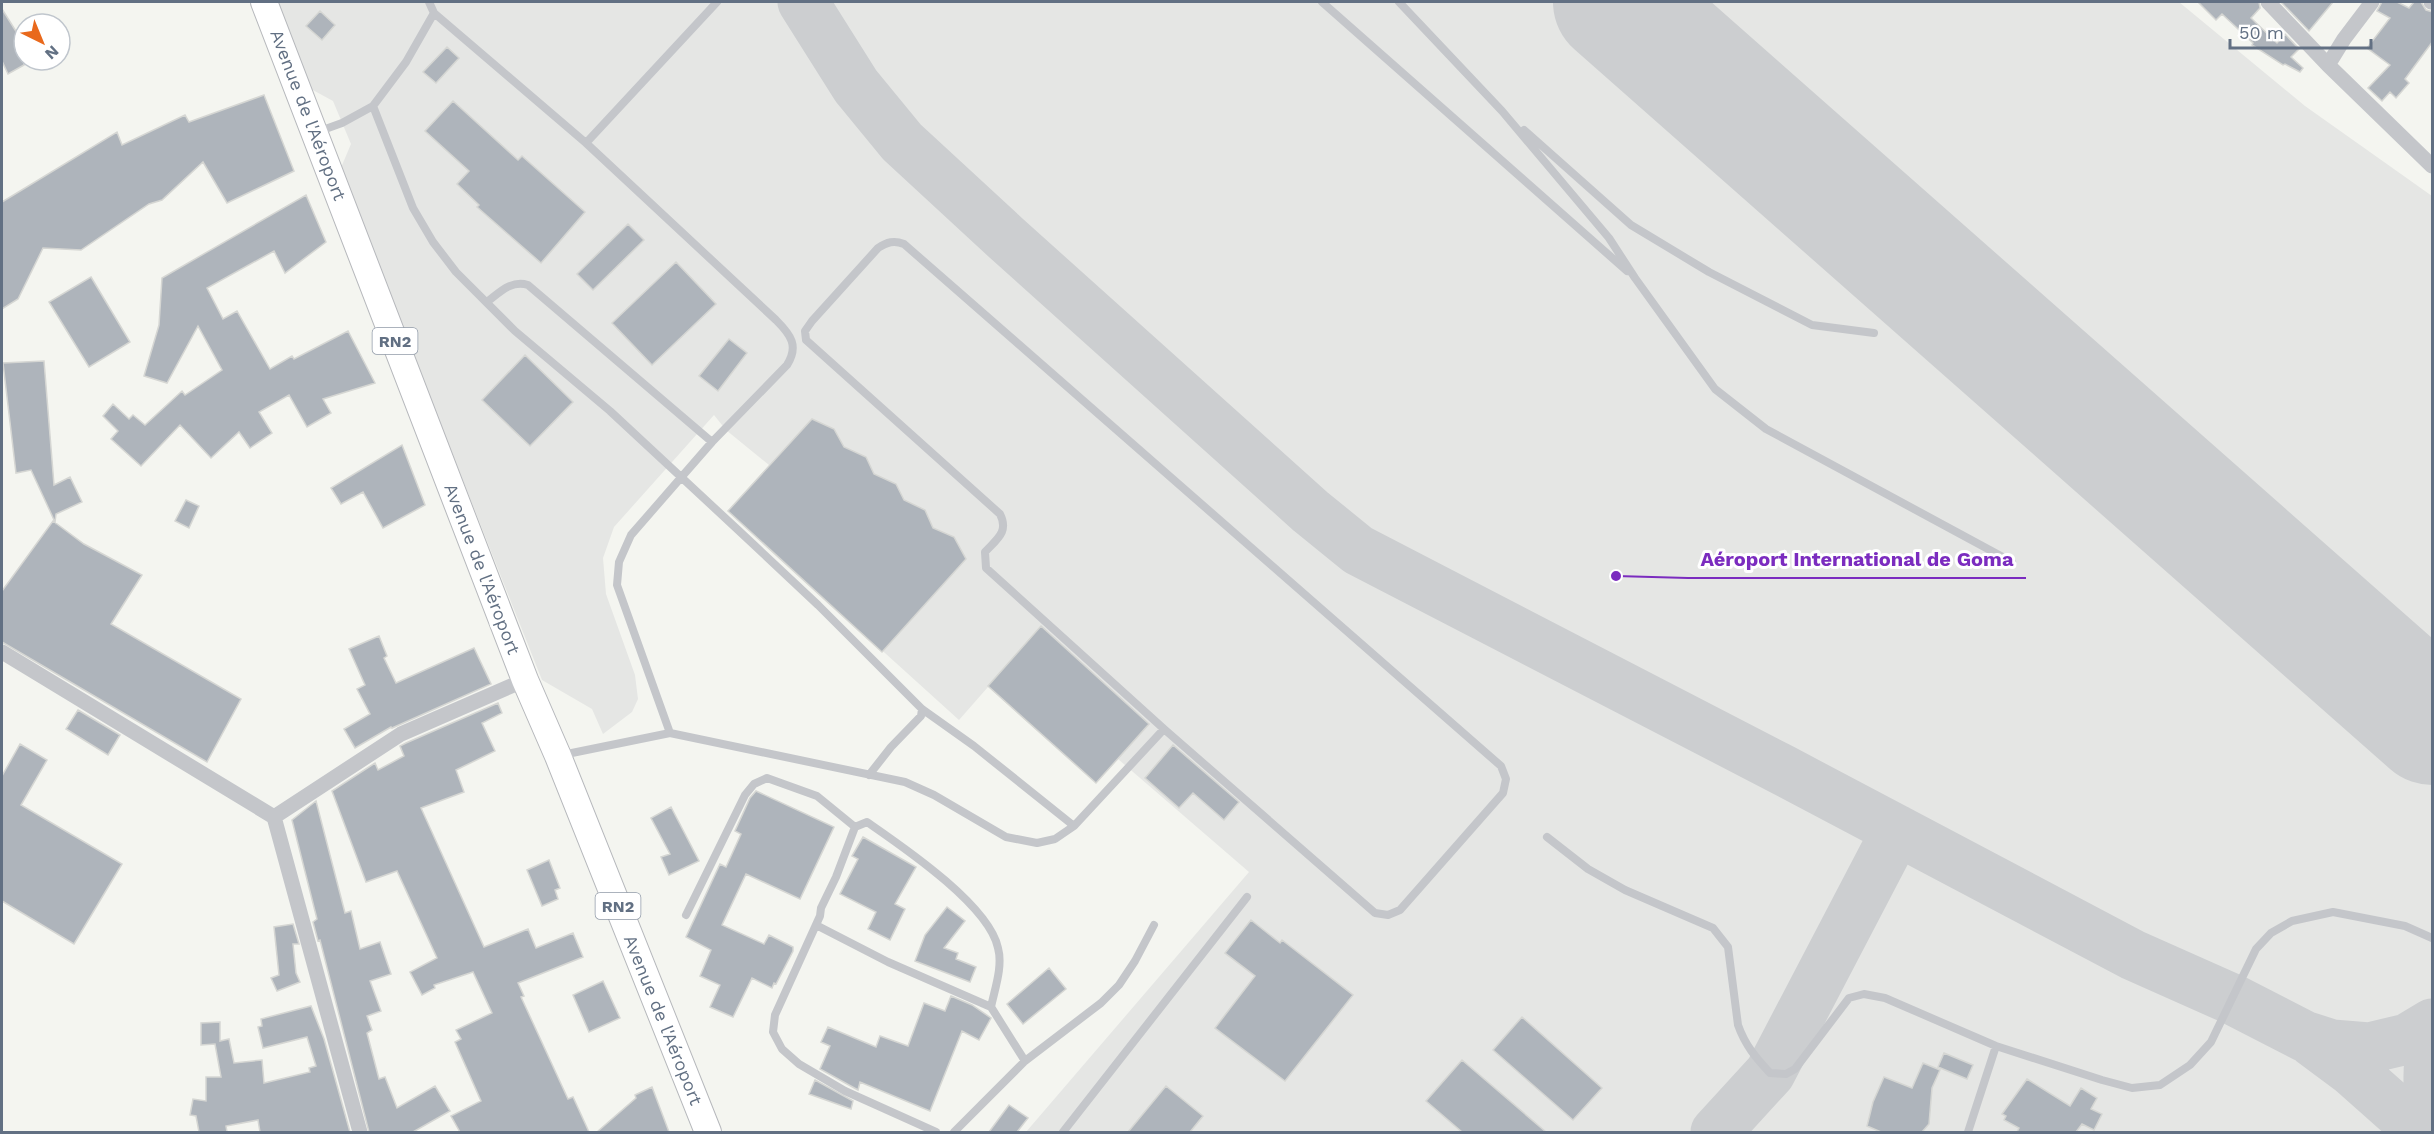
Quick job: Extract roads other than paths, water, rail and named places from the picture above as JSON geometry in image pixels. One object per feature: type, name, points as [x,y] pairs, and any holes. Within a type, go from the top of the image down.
[{"type":"highway","name":"Avenue de l'Aéroport","points":[[264,2],[525,680],[558,756],[708,1132]]},
{"type":"street","points":[[2268,2],[2328,65],[2433,166]]},
{"type":"street","points":[[2328,65],[2372,2]]},
{"type":"street","points":[[2,652],[274,817],[360,1132]]},
{"type":"street","points":[[274,817],[401,734],[525,680]]},
{"type":"lane","points":[[429,2],[434,13],[586,143],[776,320],[788,332],[790,338],[794,355],[787,365],[712,442],[682,480],[651,510],[631,535],[619,562],[617,585],[670,733]]},
{"type":"lane","points":[[586,143],[717,2]]},
{"type":"lane","points":[[1322,2],[1635,278]]},
{"type":"lane","points":[[1399,2],[1503,111],[1609,238],[1715,389],[1766,429],[2012,562]]},
{"type":"lane","points":[[315,133],[342,123],[373,106],[406,62],[434,13]]},
{"type":"lane","points":[[373,106],[418,216],[433,242],[456,272],[515,331],[610,411],[818,605],[922,709],[974,746],[1074,826]]},
{"type":"lane","points":[[1503,111],[1631,225],[1709,272],[1812,326],[1874,333]]},
{"type":"lane","points":[[895,241],[904,244],[1501,766],[1506,779],[1503,792],[1496,801],[1400,910],[1388,915],[1375,913],[1164,729],[986,568],[985,552],[1003,532],[1005,523],[1000,514],[806,340],[805,331],[812,321],[885,243],[895,241]]},
{"type":"lane","points":[[487,302],[510,285],[519,282],[528,285],[712,442]]},
{"type":"lane","points":[[868,775],[921,716],[922,709]]},
{"type":"lane","points":[[558,756],[670,733],[905,782],[934,795],[1006,837],[1037,843],[1055,839],[1074,826],[1164,729]]},
{"type":"lane","points":[[687,915],[721,841],[745,795],[754,784],[767,778],[817,796],[855,827]]},
{"type":"lane","points":[[936,1132],[846,1091],[799,1064],[782,1049],[773,1032],[775,1015],[816,925],[855,827],[867,822],[917,856],[960,893],[995,934],[999,950],[999,965],[991,1007]]},
{"type":"lane","points":[[1547,837],[1588,869],[1625,890],[1713,927],[1728,947],[1738,1025],[1742,1036],[1750,1050],[1770,1073],[1786,1074],[1795,1069],[1849,998],[1864,994],[1885,998],[1996,1046],[2132,1088],[2160,1085],[2190,1065],[2211,1042],[2256,950],[2271,933],[2292,921],[2333,912],[2405,926],[2433,938]]},
{"type":"lane","points":[[1062,1132],[1247,897]]},
{"type":"lane","points":[[816,925],[888,962],[991,1007],[1025,1061]]},
{"type":"lane","points":[[954,1132],[1025,1061],[1101,1003],[1119,985],[1154,925]]},
{"type":"lane","points":[[1968,1132],[1996,1046]]},
{"type":"place","name":"Aéroport International de Goma","points":[[1616,576]]}]
